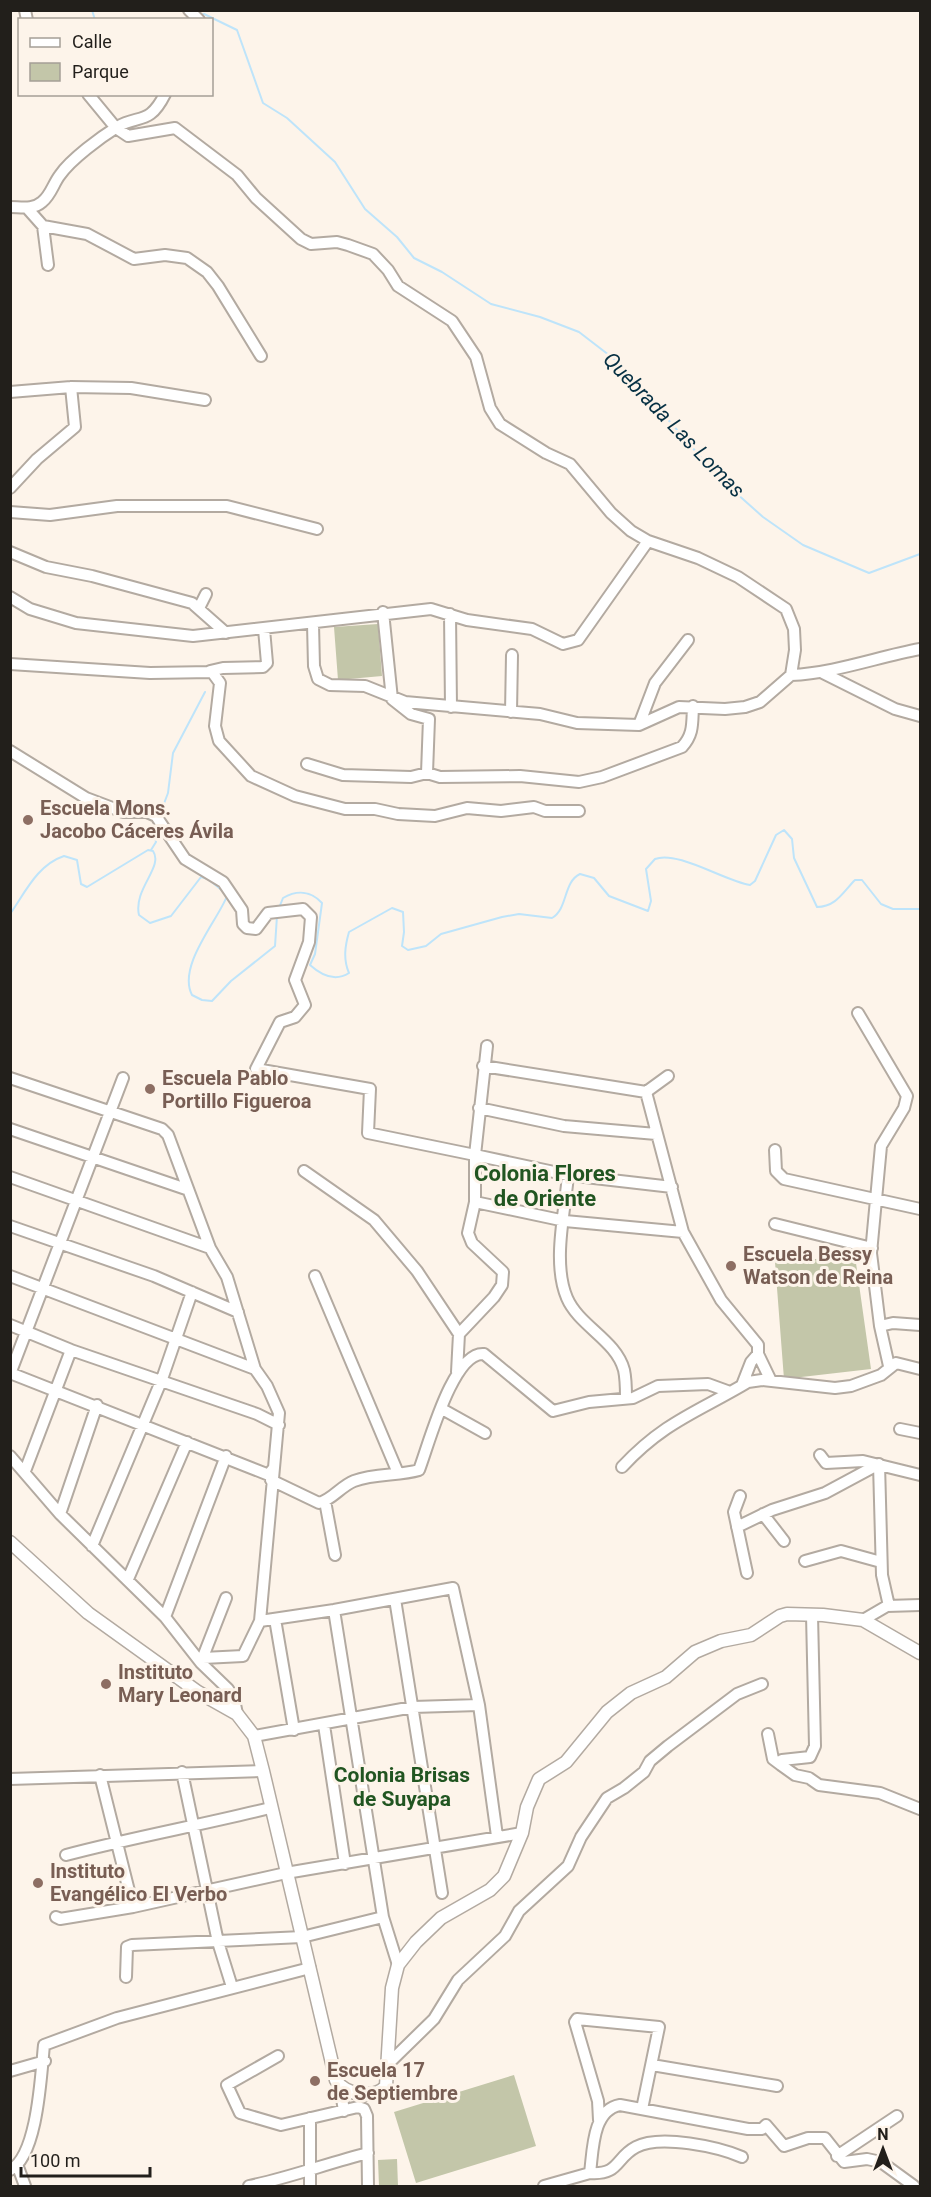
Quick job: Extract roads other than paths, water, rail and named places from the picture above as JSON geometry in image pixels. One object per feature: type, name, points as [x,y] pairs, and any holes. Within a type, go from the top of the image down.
[{"type":"street","points":[[90,96],[116,128],[128,136],[176,128],[237,175],[256,198],[301,239],[311,244],[337,242],[378,258],[398,286],[452,321],[476,357],[489,408],[500,424],[546,453],[570,464],[612,513],[631,531],[648,541],[698,558],[756,587],[770,600],[786,609],[794,629],[795,650],[791,675]]},
{"type":"street","points":[[10,207],[27,208],[41,204],[60,173],[116,128],[144,120],[161,103],[164,96]]},
{"type":"street","points":[[27,208],[43,226],[48,265]]},
{"type":"street","points":[[43,226],[87,234],[134,259],[165,255],[188,258],[207,272],[218,286],[261,356]]},
{"type":"street","points":[[10,392],[71,387],[131,388],[205,400]]},
{"type":"street","points":[[10,488],[37,459],[70,435],[75,428],[71,387]]},
{"type":"street","points":[[10,512],[50,515],[117,506],[227,506],[317,528]]},
{"type":"street","points":[[10,597],[30,609],[76,623],[137,632],[202,635],[313,624],[383,612],[431,609],[450,615],[532,629],[562,644],[575,642],[648,541]]},
{"type":"street","points":[[10,552],[46,567],[92,576],[192,603],[226,633]]},
{"type":"street","points":[[202,635],[202,611],[206,594]]},
{"type":"street","points":[[383,612],[392,699]]},
{"type":"street","points":[[450,615],[452,707]]},
{"type":"street","points":[[313,624],[314,666],[318,679],[340,687],[365,686],[392,699],[411,714],[429,719],[427,773]]},
{"type":"street","points":[[10,664],[150,673],[263,667],[267,663],[264,629]]},
{"type":"street","points":[[639,725],[655,683],[688,640]]},
{"type":"street","points":[[392,699],[452,707],[540,714],[577,723],[639,725],[679,707],[725,709],[745,707],[760,702],[791,675],[823,673],[872,658],[921,649]]},
{"type":"street","points":[[511,712],[512,656]]},
{"type":"street","points":[[210,671],[220,683],[215,726],[219,741],[251,776],[294,796],[345,809],[375,809],[398,814],[435,816],[467,808],[501,811],[534,807],[545,811],[579,811]]},
{"type":"street","points":[[823,673],[895,709],[921,716]]},
{"type":"street","points":[[307,764],[343,775],[411,777],[427,773],[440,777],[520,776],[579,782],[602,777],[682,747],[690,738],[693,729],[693,706]]},
{"type":"street","points":[[10,751],[86,798],[123,812],[147,812],[158,819],[185,859],[223,882],[242,910],[247,928],[256,929],[268,914],[287,909],[303,909],[311,917],[309,942],[295,980],[305,1005],[294,1017],[280,1022],[257,1071],[370,1089],[368,1132],[568,1175],[672,1187]]},
{"type":"street","points":[[858,1013],[907,1096],[904,1108],[882,1142],[872,1248],[880,1326],[889,1366]]},
{"type":"street","points":[[459,1334],[502,1285],[503,1272],[472,1243],[468,1233],[475,1202],[475,1155],[487,1046]]},
{"type":"street","points":[[483,1066],[646,1092],[668,1076]]},
{"type":"street","points":[[10,1078],[162,1129],[174,1148],[186,1189],[210,1248],[227,1277],[255,1369],[267,1386],[279,1413],[260,1621],[243,1656],[202,1660]]},
{"type":"street","points":[[123,1078],[11,1373],[97,1405],[141,1426],[226,1456],[272,1475],[313,1502],[325,1502],[338,1489],[355,1480],[419,1470],[457,1372],[459,1334],[417,1271],[374,1220],[304,1171]]},
{"type":"street","points":[[646,1092],[683,1232],[721,1300],[758,1345],[758,1354],[771,1381]]},
{"type":"street","points":[[479,1108],[564,1126],[656,1134]]},
{"type":"street","points":[[10,1129],[186,1189]]},
{"type":"street","points":[[775,1150],[778,1176],[877,1201],[921,1209]]},
{"type":"street","points":[[568,1175],[560,1270],[567,1298],[578,1315],[608,1345],[623,1369],[626,1398]]},
{"type":"street","points":[[10,1177],[210,1248]]},
{"type":"street","points":[[475,1202],[565,1221],[683,1232]]},
{"type":"street","points":[[775,1224],[872,1248]]},
{"type":"street","points":[[10,1226],[154,1276],[238,1312]]},
{"type":"street","points":[[10,1276],[255,1369]]},
{"type":"street","points":[[315,1276],[398,1473]]},
{"type":"street","points":[[92,1546],[162,1379],[174,1337],[192,1292]]},
{"type":"street","points":[[880,1326],[892,1323],[921,1325]]},
{"type":"street","points":[[10,1325],[71,1350],[162,1379],[257,1414],[279,1425]]},
{"type":"street","points":[[25,1471],[71,1350]]},
{"type":"street","points":[[457,1372],[470,1358],[484,1354],[553,1411],[589,1402],[633,1398],[658,1386],[708,1384],[730,1392]]},
{"type":"street","points":[[742,1386],[751,1362],[758,1354]]},
{"type":"street","points":[[622,1467],[644,1444],[674,1421],[757,1380],[835,1388],[851,1386],[878,1376],[889,1366],[902,1363],[921,1369]]},
{"type":"street","points":[[60,1514],[97,1405]]},
{"type":"street","points":[[442,1409],[485,1433]]},
{"type":"street","points":[[900,1429],[921,1433]]},
{"type":"street","points":[[128,1579],[186,1442]]},
{"type":"street","points":[[820,1455],[826,1463],[851,1460],[879,1464],[921,1475]]},
{"type":"street","points":[[10,1456],[60,1514],[165,1617],[231,1693],[237,1714],[254,1736],[336,2080],[340,2086],[344,2111]]},
{"type":"street","points":[[165,1617],[226,1456]]},
{"type":"street","points":[[737,1527],[763,1514],[825,1493],[879,1464]]},
{"type":"street","points":[[879,1464],[881,1562],[889,1606]]},
{"type":"street","points":[[740,1496],[734,1512],[747,1572]]},
{"type":"street","points":[[325,1502],[335,1556]]},
{"type":"street","points":[[763,1514],[784,1541]]},
{"type":"street","points":[[10,1542],[88,1613],[198,1692],[237,1714]]},
{"type":"street","points":[[805,1561],[841,1551],[881,1562]]},
{"type":"street","points":[[260,1621],[334,1611],[453,1588],[479,1705],[497,1836]]},
{"type":"street","points":[[202,1660],[226,1598]]},
{"type":"street","points":[[395,1599],[442,1893]]},
{"type":"street","points":[[863,1620],[889,1606],[921,1605]]},
{"type":"street","points":[[334,1611],[383,1917],[398,1965]]},
{"type":"street","points":[[781,1765],[782,1760],[810,1756],[815,1746],[812,1615]]},
{"type":"street","points":[[340,2086],[368,2094],[380,2092],[386,2086],[392,1988],[398,1965],[416,1942],[441,1918],[497,1884],[504,1876],[522,1833],[526,1807],[539,1779],[566,1762],[607,1712],[631,1693],[666,1677],[695,1652],[721,1641],[751,1635],[780,1616],[812,1615],[863,1620],[921,1653]]},
{"type":"street","points":[[275,1619],[294,1730]]},
{"type":"street","points":[[388,2064],[434,2019],[458,1980],[505,1936],[519,1911],[568,1866],[580,1838],[607,1798],[631,1783],[668,1746],[737,1694],[762,1684]]},
{"type":"street","points":[[254,1736],[413,1707],[479,1705]]},
{"type":"street","points":[[324,1725],[345,1864]]},
{"type":"street","points":[[768,1734],[771,1752],[781,1765],[795,1775],[809,1778],[825,1787],[848,1787],[880,1793],[921,1809]]},
{"type":"street","points":[[10,1779],[263,1771]]},
{"type":"street","points":[[182,1772],[218,1942],[232,1987]]},
{"type":"street","points":[[100,1775],[133,1907]]},
{"type":"street","points":[[66,1855],[270,1808]]},
{"type":"street","points":[[56,1917],[60,1919],[93,1915],[286,1873],[522,1833]]},
{"type":"street","points":[[126,1977],[129,1945],[302,1936],[383,1917]]},
{"type":"street","points":[[25,2187],[14,2168],[33,2134],[46,2044],[117,2018],[310,1968]]},
{"type":"street","points":[[590,2173],[599,2120],[598,2101],[575,2020],[658,2026],[642,2109]]},
{"type":"street","points":[[278,2056],[227,2085],[236,2106],[244,2115],[281,2125],[361,2108],[367,2112],[368,2187]]},
{"type":"street","points":[[10,2071],[45,2061]]},
{"type":"street","points":[[652,2065],[777,2086]]},
{"type":"street","points":[[599,2120],[614,2106],[748,2129],[762,2129],[766,2125],[784,2146],[808,2138],[825,2138],[844,2162],[867,2158],[881,2162],[914,2187]]},
{"type":"street","points":[[837,2156],[897,2116]]},
{"type":"street","points":[[310,2118],[310,2187]]},
{"type":"street","points":[[544,2187],[590,2173],[605,2174],[634,2148],[650,2142],[664,2140],[730,2152],[742,2157]]},
{"type":"street","points":[[249,2187],[368,2153]]},
{"type":"waterway","name":"Quebrada Las Lomas","points":[[92,10],[94,18]]},
{"type":"waterway","name":"Quebrada Las Lomas","points":[[200,16],[204,14],[212,18]]},
{"type":"waterway","name":"Quebrada Las Lomas","points":[[213,18],[237,30],[263,103],[287,118],[335,162],[365,209],[397,237],[414,258],[442,272],[491,304],[540,317],[579,332],[618,362],[717,476],[763,517],[803,545],[869,573],[920,554]]},
{"type":"waterway","points":[[160,814],[168,793],[173,753],[205,692]]},
{"type":"waterway","points":[[151,850],[156,842],[153,830],[156,822]]},
{"type":"waterway","points":[[279,908],[283,898],[299,893],[309,894],[322,903],[315,954],[310,965],[323,974],[339,977],[349,973],[345,952],[349,932],[392,908],[403,912],[402,946],[408,950],[426,946],[441,934],[502,917],[519,914],[552,918],[561,908],[571,883],[580,874],[594,878],[609,896],[648,911],[651,901],[646,869],[655,859],[664,857],[688,862],[750,885],[755,881],[776,835],[784,830],[792,839],[794,858],[817,907],[834,902],[855,880],[862,880],[881,904],[893,909],[920,909]]},
{"type":"waterway","points":[[10,914],[39,873],[46,866],[64,856],[77,860],[81,884],[87,887],[148,850],[153,851],[155,864],[138,905],[139,915],[150,923],[171,916],[201,877],[208,879],[224,892]]},
{"type":"waterway","points":[[227,896],[194,957],[190,971],[189,983],[192,995],[202,1000],[212,1001],[231,981],[275,946],[277,916]]},
{"type":"place","name":"Escuela Mons. Jacobo Cáceres Ávila","points":[[28,820]]},
{"type":"place","name":"Escuela Pablo Portillo Figueroa","points":[[150,1089]]},
{"type":"place","name":"Escuela Bessy Watson de Reina","points":[[731,1266]]},
{"type":"place","name":"Instituto Mary Leonard","points":[[106,1684]]},
{"type":"place","name":"Instituto Evangélico El Verbo","points":[[38,1883]]},
{"type":"place","name":"Escuela 17 de Septiembre","points":[[315,2081]]},
{"type":"district","name":"Colonia Flores de Oriente","points":[[545,1186]]},
{"type":"district","name":"Colonia Brisas de Suyapa","points":[[402,1787]]}]
